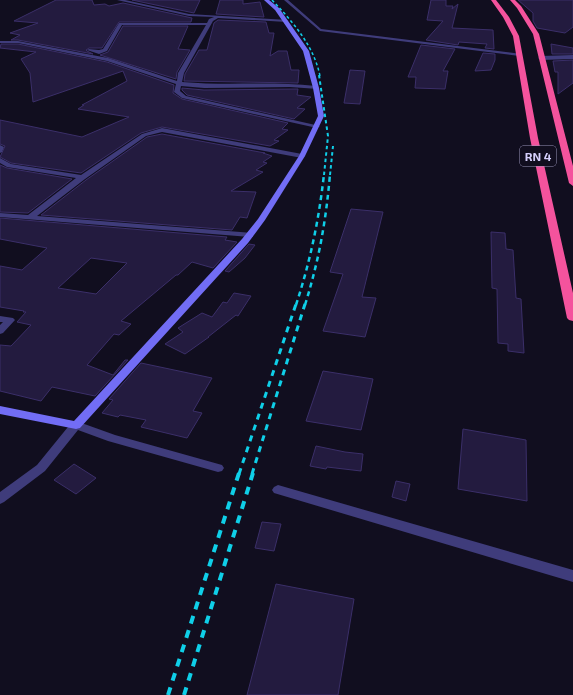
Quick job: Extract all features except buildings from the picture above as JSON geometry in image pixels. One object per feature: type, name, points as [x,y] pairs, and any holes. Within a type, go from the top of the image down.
[{"type":"highway","name":"RN 4","points":[[492,0],[506,17],[516,36],[534,138],[573,318]]},
{"type":"highway","name":"RN 4","points":[[512,0],[520,7],[536,34],[573,183]]},
{"type":"main road","points":[[0,410],[76,425],[250,235],[261,220],[302,156],[321,116],[316,88],[306,51],[277,9],[266,0]]},
{"type":"street","points":[[119,0],[189,15],[286,21]]},
{"type":"street","points":[[286,0],[320,30],[519,54]]},
{"type":"street","points":[[216,16],[182,73],[177,92],[184,97],[317,126]]},
{"type":"street","points":[[7,35],[99,52],[105,50],[121,24],[210,24]]},
{"type":"street","points":[[0,41],[18,42],[108,60],[179,83],[204,86],[290,85],[316,88]]},
{"type":"street","points":[[541,58],[573,58]]},
{"type":"street","points":[[29,218],[82,177],[144,135],[162,130],[302,156]]},
{"type":"street","points":[[0,160],[9,166],[82,177]]},
{"type":"street","points":[[0,215],[250,235]]},
{"type":"street","points":[[0,319],[10,320],[0,331]]},
{"type":"street","points":[[0,499],[41,468],[76,425],[112,438],[218,468]]},
{"type":"street","points":[[278,490],[573,576]]},
{"type":"railway","points":[[272,0],[302,35],[313,55],[320,76]]},
{"type":"railway","points":[[319,75],[328,136],[324,175]]},
{"type":"railway","points":[[330,175],[333,146]]},
{"type":"railway","points":[[296,305],[306,273],[313,241],[324,174]]},
{"type":"railway","points":[[305,305],[321,240],[330,174]]},
{"type":"railway","points":[[239,474],[296,304]]},
{"type":"railway","points":[[252,474],[305,304]]},
{"type":"railway","points":[[168,695],[239,473]]},
{"type":"railway","points":[[184,695],[253,473]]}]
